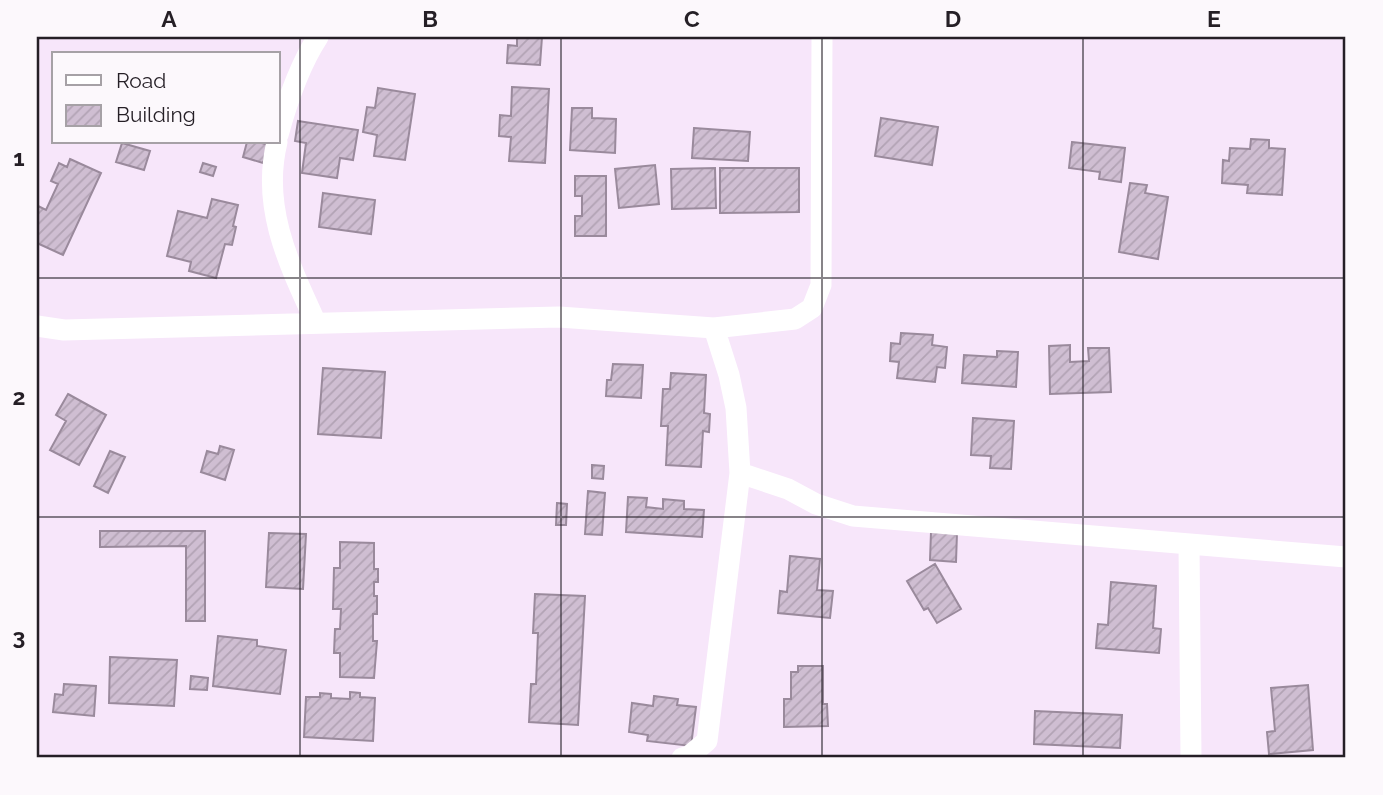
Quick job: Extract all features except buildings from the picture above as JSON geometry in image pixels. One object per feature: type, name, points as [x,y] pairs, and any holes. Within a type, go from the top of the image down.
[{"type":"street","points":[[280,128],[310,50],[318,37]]},
{"type":"street","points":[[37,326],[64,330],[559,317],[714,328],[795,319],[812,307],[821,285],[822,37]]},
{"type":"street","points":[[276,144],[271,194],[279,236],[316,323]]},
{"type":"street","points":[[682,758],[689,756],[707,741],[740,473],[736,408],[714,328]]},
{"type":"street","points":[[740,473],[788,489],[816,504],[853,516],[1346,558]]},
{"type":"street","points":[[1189,545],[1191,758]]}]
